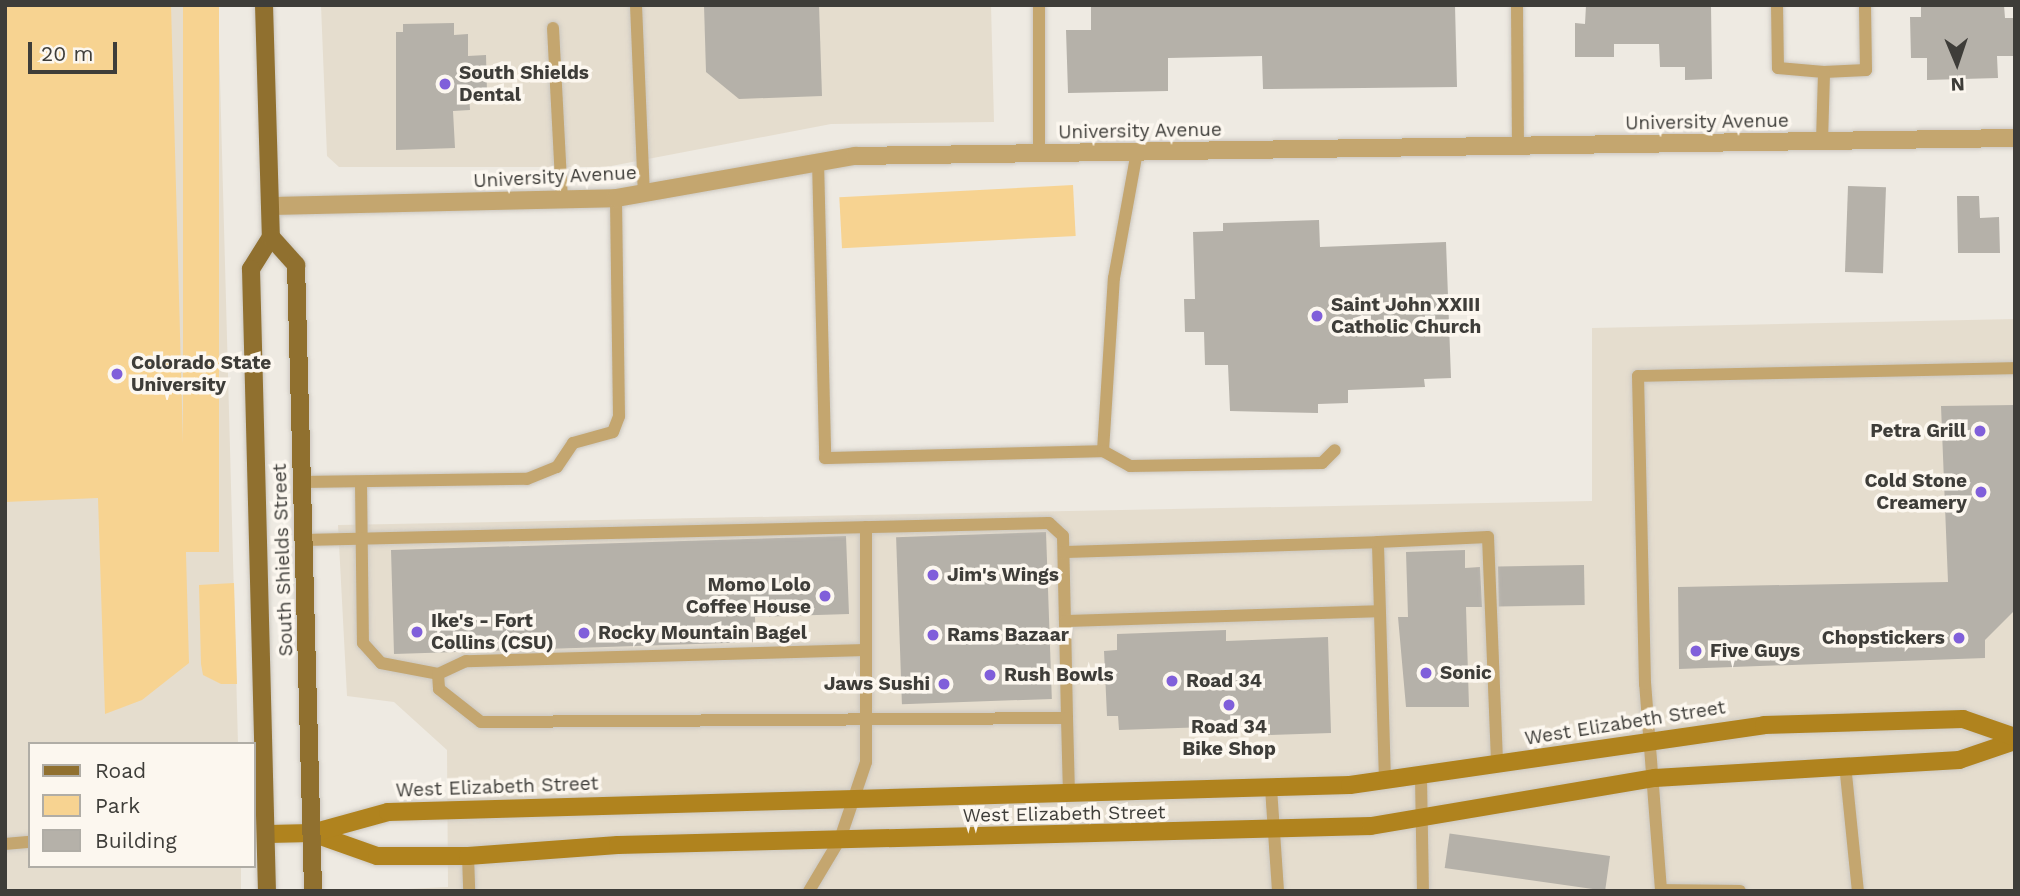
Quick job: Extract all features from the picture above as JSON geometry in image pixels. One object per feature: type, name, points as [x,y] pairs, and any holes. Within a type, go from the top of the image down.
[{"type":"main road","points":[[264,5],[271,237]]},
{"type":"main road","name":"South Shields Street","points":[[267,891],[261,835],[251,269],[271,237],[296,265],[313,891]]},
{"type":"main road","name":"West Elizabeth Street","points":[[312,833],[388,812],[858,797],[1271,788],[1385,781],[1421,778],[1650,737],[1764,725],[1963,719],[2015,739]]},
{"type":"main road","name":"West Elizabeth Street","points":[[312,833],[377,856],[468,856],[841,839],[1272,830],[1423,821],[1655,778],[1845,764],[1959,760],[2015,739]]},
{"type":"main road","points":[[261,835],[312,833]]},
{"type":"street","name":"University Avenue","points":[[270,206],[616,198],[818,160],[1040,153],[2015,138]]},
{"type":"lane","points":[[636,5],[644,194]]},
{"type":"lane","points":[[1039,5],[1040,153]]},
{"type":"lane","points":[[1517,5],[1518,146]]},
{"type":"lane","points":[[1777,5],[1778,68],[1824,72],[1866,70],[1865,5]]},
{"type":"lane","points":[[553,28],[562,201]]},
{"type":"lane","points":[[1822,141],[1824,72]]},
{"type":"lane","points":[[1103,451],[1114,278],[1137,152]]},
{"type":"lane","points":[[818,160],[825,458],[1103,451],[1130,466],[1322,463],[1335,450]]},
{"type":"lane","points":[[301,482],[527,480],[557,467],[573,443],[613,432],[616,198]]},
{"type":"lane","points":[[1740,891],[1661,890],[1650,737],[1638,376],[2015,368]]},
{"type":"lane","points":[[360,483],[363,643],[381,663],[438,674],[466,661],[866,650]]},
{"type":"lane","points":[[303,540],[1049,523],[1063,536],[1069,793]]},
{"type":"lane","points":[[809,891],[841,839],[858,797],[867,720],[866,527]]},
{"type":"lane","points":[[1064,552],[1488,537],[1497,765]]},
{"type":"lane","points":[[1378,542],[1385,781]]},
{"type":"lane","points":[[1065,621],[1379,611]]},
{"type":"lane","points":[[438,674],[439,689],[481,722],[1068,718]]},
{"type":"lane","points":[[1845,764],[1858,891]]},
{"type":"lane","points":[[1421,778],[1423,891]]},
{"type":"lane","points":[[1271,788],[1278,891]]},
{"type":"lane","points":[[5,844],[28,842]]},
{"type":"lane","points":[[468,856],[469,891]]},
{"type":"shaded area","name":"Colorado State University","points":[[5,5],[218,5],[238,742],[28,742],[28,868],[241,868],[241,891],[5,891]]},
{"type":"shaded area","points":[[321,5],[991,5],[994,122],[831,124],[606,167],[339,167],[327,156]]},
{"type":"shaded area","points":[[2015,319],[2015,891],[368,891],[448,887],[447,750],[394,702],[347,696],[338,525],[1592,501],[1592,328]]},
{"type":"green space","points":[[5,5],[171,5],[189,663],[142,700],[105,714],[98,498],[5,502]]},
{"type":"green space","points":[[183,5],[219,5],[219,552],[183,552]]},
{"type":"green space","points":[[1073,185],[1076,236],[842,248],[839,197]]},
{"type":"green space","points":[[234,583],[237,684],[221,684],[203,675],[199,585]]},
{"type":"building","points":[[704,5],[819,5],[822,96],[739,99],[706,72]]},
{"type":"building","points":[[1091,5],[1455,5],[1457,87],[1263,89],[1262,56],[1168,58],[1168,91],[1068,93],[1066,30],[1091,30]]},
{"type":"building","points":[[1586,5],[1711,5],[1712,79],[1685,80],[1685,67],[1660,67],[1659,44],[1614,44],[1614,57],[1575,57],[1575,23],[1585,24]]},
{"type":"building","points":[[1921,5],[2004,5],[2005,18],[2015,18],[2015,56],[1997,56],[1998,78],[1927,80],[1927,58],[1911,58],[1910,17],[1921,17]]},
{"type":"building","name":"South Shields Dental","points":[[454,23],[454,35],[468,34],[468,56],[486,55],[487,92],[469,92],[470,110],[453,111],[455,148],[396,150],[396,32],[403,32],[403,24]]},
{"type":"building","points":[[1848,186],[1886,187],[1883,273],[1845,272]]},
{"type":"building","points":[[1957,196],[1979,196],[1980,218],[1999,217],[2000,253],[1958,253]]},
{"type":"building","name":"Saint John XXIII Catholic Church","points":[[1319,220],[1320,247],[1446,242],[1451,378],[1424,379],[1425,387],[1348,390],[1348,403],[1318,404],[1318,413],[1230,411],[1228,365],[1205,365],[1204,332],[1185,332],[1184,299],[1195,299],[1193,232],[1223,231],[1223,223]]},
{"type":"building","points":[[2015,405],[2015,610],[1985,640],[1985,658],[1679,669],[1678,587],[1948,582],[1941,406]]},
{"type":"building","points":[[1046,532],[1052,699],[902,704],[896,537]]},
{"type":"building","points":[[846,536],[849,614],[755,617],[756,642],[394,654],[391,550]]},
{"type":"building","points":[[1465,550],[1465,568],[1480,567],[1482,607],[1466,607],[1469,707],[1406,707],[1398,617],[1408,617],[1406,552]]},
{"type":"building","points":[[1584,565],[1585,605],[1499,606],[1498,567]]},
{"type":"building","points":[[1226,630],[1226,641],[1328,637],[1331,733],[1266,735],[1266,725],[1119,730],[1118,716],[1107,716],[1104,651],[1117,650],[1117,634]]},
{"type":"building","points":[[1450,833],[1610,856],[1605,891],[1445,868]]},
{"type":"place","name":"South Shields Dental","points":[[445,84]]},
{"type":"place","name":"Saint John XXIII Catholic Church","points":[[1317,316]]},
{"type":"place","name":"Colorado State University","points":[[117,374]]},
{"type":"place","name":"Petra Grill","points":[[1980,431]]},
{"type":"place","name":"Cold Stone Creamery","points":[[1981,492]]},
{"type":"place","name":"Jim's Wings","points":[[933,575]]},
{"type":"place","name":"Momo Lolo Coffee House","points":[[825,596]]},
{"type":"place","name":"Ike's - Fort Collins (CSU)","points":[[417,632]]},
{"type":"place","name":"Rocky Mountain Bagel","points":[[584,633]]},
{"type":"place","name":"Rams Bazaar","points":[[933,635]]},
{"type":"place","name":"Chopstickers","points":[[1959,638]]},
{"type":"place","name":"Five Guys","points":[[1696,651]]},
{"type":"place","name":"Sonic","points":[[1426,673]]},
{"type":"place","name":"Rush Bowls","points":[[990,675]]},
{"type":"place","name":"Road 34","points":[[1172,681]]},
{"type":"place","name":"Jaws Sushi","points":[[944,684]]},
{"type":"place","name":"Road 34 Bike Shop","points":[[1229,705]]}]
